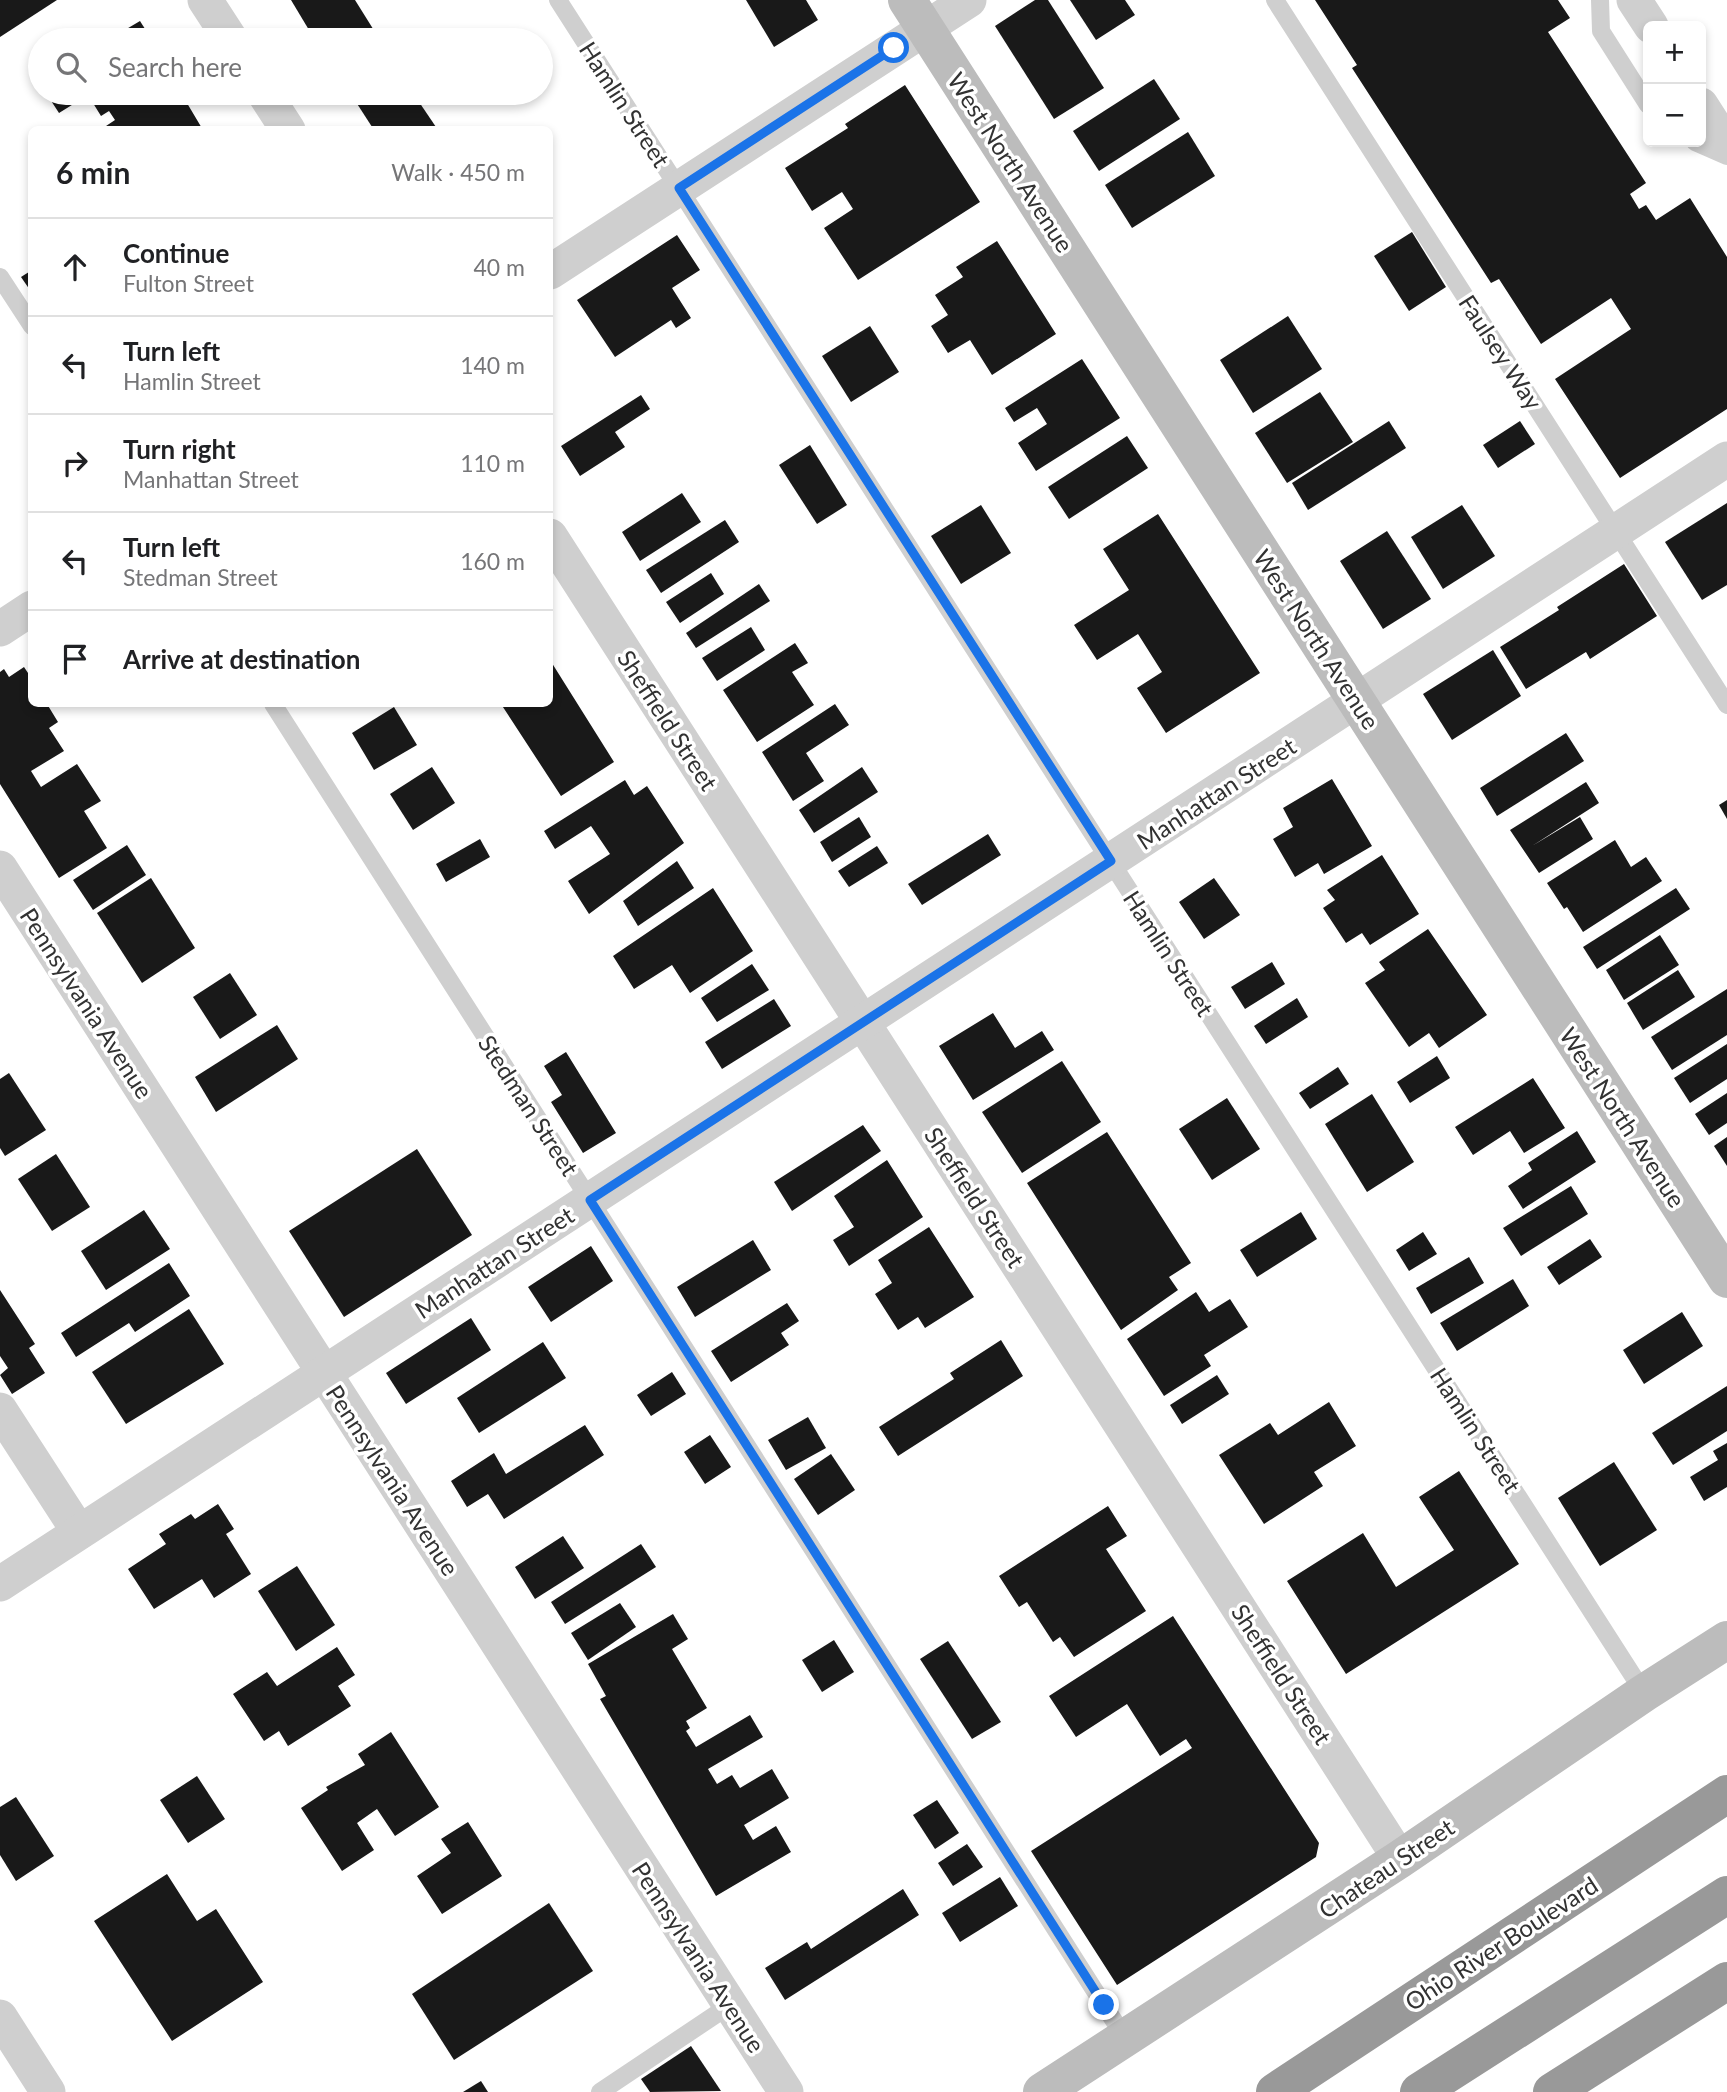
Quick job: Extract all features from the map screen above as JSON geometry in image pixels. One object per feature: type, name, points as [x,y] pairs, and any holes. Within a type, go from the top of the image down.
[{"type":"highway","name":"Ohio River Boulevard","points":[[1275,2092],[1727,1794]]},
{"type":"highway","points":[[1419,2092],[1727,1895]]},
{"type":"highway","points":[[1552,2092],[1727,1981]]},
{"type":"street","points":[[205,0],[223,28]]},
{"type":"street","points":[[553,270],[679,188],[916,14],[969,0]]},
{"type":"street","points":[[1634,0],[1648,21]]},
{"type":"street","name":"West North Avenue","points":[[916,14],[1727,1279]]},
{"type":"street","points":[[272,105],[285,126]]},
{"type":"street","points":[[1706,113],[1727,146]]},
{"type":"street","name":"Manhattan Street","points":[[0,1584],[1727,459]]},
{"type":"street","name":"Sheffield Street","points":[[553,541],[1401,1859]]},
{"type":"street","points":[[0,629],[28,611]]},
{"type":"street","name":"Pennsylvania Avenue","points":[[0,868],[786,2092]]},
{"type":"street","points":[[0,1410],[79,1532]]},
{"type":"street","name":"Chateau Street","points":[[1042,2092],[1401,1859],[1644,1693],[1727,1640]]},
{"type":"street","points":[[0,2017],[48,2092]]},
{"type":"lane","name":"Hamlin Street","points":[[558,0],[1644,1693]]},
{"type":"lane","name":"Faulsey Way","points":[[1275,0],[1727,705]]},
{"type":"lane","points":[[1600,0],[1601,31],[1643,97]]},
{"type":"lane","points":[[1706,147],[1727,156]]},
{"type":"lane","points":[[0,276],[28,320]]},
{"type":"lane","name":"Stedman Street","points":[[275,707],[1125,2038]]},
{"type":"lane","points":[[600,2092],[730,2005]]},
{"type":"building","points":[[0,0],[57,0],[0,37]]},
{"type":"building","points":[[291,0],[355,0],[372,28],[308,28]]},
{"type":"building","points":[[746,0],[806,0],[818,20],[774,47]]},
{"type":"building","points":[[1035,0],[1048,0],[1104,88],[1054,119],[995,26]]},
{"type":"building","points":[[1070,0],[1125,0],[1135,15],[1096,40]]},
{"type":"building","points":[[1315,0],[1558,0],[1570,18],[1548,32],[1646,183],[1630,194],[1639,209],[1646,205],[1656,220],[1690,198],[1727,257],[1727,409],[1620,478],[1555,379],[1631,329],[1611,298],[1541,344],[1499,279],[1491,283],[1352,68],[1357,65]]},
{"type":"building","points":[[140,21],[144,28],[128,28]]},
{"type":"building","points":[[1154,79],[1180,119],[1099,171],[1073,131]]},
{"type":"building","points":[[905,85],[980,202],[858,280],[824,228],[853,209],[842,192],[812,211],[785,168],[848,128],[845,124]]},
{"type":"building","points":[[54,105],[72,105],[59,113]]},
{"type":"building","points":[[94,105],[188,105],[201,126],[106,126],[115,120],[109,111],[101,116]]},
{"type":"building","points":[[358,105],[421,105],[435,126],[371,126]]},
{"type":"building","points":[[1188,132],[1215,176],[1132,228],[1105,185]]},
{"type":"building","points":[[1412,232],[1446,287],[1409,311],[1374,256]]},
{"type":"building","points":[[677,235],[700,270],[672,288],[691,318],[676,328],[671,320],[615,357],[577,300]]},
{"type":"building","points":[[997,241],[1056,334],[992,375],[970,340],[948,353],[931,326],[948,315],[935,295],[963,277],[956,267]]},
{"type":"building","points":[[28,273],[28,287],[21,277]]},
{"type":"building","points":[[1288,316],[1322,369],[1253,413],[1220,360]]},
{"type":"building","points":[[870,326],[899,372],[851,402],[822,356]]},
{"type":"building","points":[[1082,359],[1120,418],[1036,471],[1018,443],[1047,424],[1037,408],[1014,422],[1005,408]]},
{"type":"building","points":[[1320,392],[1353,442],[1287,483],[1255,433]]},
{"type":"building","points":[[641,395],[650,409],[615,432],[625,447],[580,476],[561,446]]},
{"type":"building","points":[[1389,421],[1406,448],[1308,510],[1292,483]]},
{"type":"building","points":[[1520,421],[1535,444],[1498,468],[1483,445]]},
{"type":"building","points":[[1127,436],[1148,468],[1069,519],[1048,487]]},
{"type":"building","points":[[810,445],[847,505],[817,524],[779,465]]},
{"type":"building","points":[[682,493],[701,522],[640,561],[622,532]]},
{"type":"building","points":[[1727,503],[1727,585],[1702,600],[1665,542]]},
{"type":"building","points":[[981,505],[1011,553],[961,584],[931,536]]},
{"type":"building","points":[[1462,505],[1495,556],[1443,589],[1411,537]]},
{"type":"building","points":[[1158,514],[1260,673],[1166,733],[1137,688],[1162,672],[1138,634],[1097,660],[1074,625],[1129,590],[1103,549]]},
{"type":"building","points":[[725,520],[739,542],[661,593],[646,570]]},
{"type":"building","points":[[1387,531],[1431,599],[1383,629],[1340,561]]},
{"type":"building","points":[[1624,564],[1657,616],[1590,659],[1586,652],[1526,689],[1500,647]]},
{"type":"building","points":[[711,573],[724,594],[680,623],[666,602]]},
{"type":"building","points":[[759,584],[770,601],[696,648],[686,633]]},
{"type":"building","points":[[751,627],[765,650],[717,681],[702,658]]},
{"type":"building","points":[[795,643],[808,663],[792,672],[814,705],[757,742],[723,690]]},
{"type":"building","points":[[1493,650],[1521,696],[1452,740],[1423,694]]},
{"type":"building","points":[[553,665],[614,762],[561,796],[503,707],[553,707]]},
{"type":"building","points":[[24,667],[28,673],[28,707],[49,707],[58,722],[49,728],[64,751],[31,771],[41,787],[77,764],[101,801],[84,811],[107,848],[59,878],[0,784],[0,672],[4,669],[9,677]]},
{"type":"building","points":[[835,704],[849,725],[806,753],[824,781],[793,801],[762,752]]},
{"type":"building","points":[[394,707],[417,745],[374,770],[352,733]]},
{"type":"building","points":[[1566,733],[1584,761],[1497,816],[1480,788]]},
{"type":"building","points":[[432,767],[455,803],[413,830],[390,794]]},
{"type":"building","points":[[862,767],[878,792],[814,833],[799,810]]},
{"type":"building","points":[[1332,779],[1372,846],[1324,874],[1318,863],[1295,877],[1273,839],[1293,827],[1283,808]]},
{"type":"building","points":[[625,780],[634,795],[647,786],[684,843],[589,914],[568,881],[610,854],[591,826],[555,849],[544,831]]},
{"type":"building","points":[[1586,782],[1599,803],[1532,846],[1580,817],[1593,839],[1539,873],[1510,830]]},
{"type":"building","points":[[1727,800],[1727,819],[1719,805]]},
{"type":"building","points":[[859,817],[871,837],[832,862],[820,842]]},
{"type":"building","points":[[988,834],[1001,855],[922,905],[908,884]]},
{"type":"building","points":[[480,839],[490,857],[446,882],[436,864]]},
{"type":"building","points":[[1615,840],[1631,867],[1646,857],[1662,881],[1583,932],[1547,883]]},
{"type":"building","points":[[127,845],[146,875],[93,910],[73,880]]},
{"type":"building","points":[[877,846],[888,863],[849,887],[838,871]]},
{"type":"building","points":[[1382,855],[1419,914],[1370,945],[1362,933],[1346,943],[1323,908],[1335,900],[1327,890]]},
{"type":"building","points":[[677,861],[694,888],[638,926],[623,901]]},
{"type":"building","points":[[151,878],[195,948],[142,983],[97,913]]},
{"type":"building","points":[[1214,878],[1240,915],[1204,939],[1179,902]]},
{"type":"building","points":[[713,888],[753,951],[690,993],[672,965],[634,989],[613,956]]},
{"type":"building","points":[[1676,888],[1690,909],[1597,969],[1583,947]]},
{"type":"building","points":[[1428,929],[1487,1015],[1439,1048],[1429,1033],[1409,1047],[1365,983],[1385,970],[1379,962]]},
{"type":"building","points":[[1660,935],[1679,965],[1624,1000],[1606,970]]},
{"type":"building","points":[[1272,962],[1285,984],[1245,1009],[1231,987]]},
{"type":"building","points":[[752,964],[769,990],[717,1022],[701,998]]},
{"type":"building","points":[[1678,970],[1695,997],[1643,1030],[1627,1003]]},
{"type":"building","points":[[230,973],[257,1015],[220,1039],[193,997]]},
{"type":"building","points":[[1727,989],[1727,1035],[1672,1070],[1651,1037]]},
{"type":"building","points":[[1297,998],[1308,1017],[1266,1044],[1254,1026]]},
{"type":"building","points":[[774,999],[791,1026],[722,1069],[705,1042]]},
{"type":"building","points":[[993,1013],[1015,1048],[1042,1031],[1054,1050],[973,1100],[939,1046]]},
{"type":"building","points":[[277,1025],[298,1059],[216,1112],[195,1077]]},
{"type":"building","points":[[1727,1044],[1727,1079],[1690,1103],[1674,1078]]},
{"type":"building","points":[[566,1052],[616,1133],[583,1153],[551,1102],[562,1095],[544,1066]]},
{"type":"building","points":[[1437,1056],[1450,1078],[1410,1103],[1397,1082]]},
{"type":"building","points":[[1062,1061],[1101,1122],[1022,1173],[982,1112]]},
{"type":"building","points":[[1338,1067],[1349,1084],[1310,1109],[1299,1093]]},
{"type":"building","points":[[9,1073],[46,1130],[5,1156],[0,1148],[0,1079]]},
{"type":"building","points":[[1533,1078],[1565,1128],[1524,1153],[1510,1131],[1473,1155],[1455,1127]]},
{"type":"building","points":[[1727,1093],[1727,1123],[1709,1135],[1695,1114]]},
{"type":"building","points":[[1372,1094],[1414,1162],[1367,1192],[1325,1124]]},
{"type":"building","points":[[1227,1098],[1260,1149],[1212,1180],[1179,1129]]},
{"type":"building","points":[[863,1125],[881,1151],[792,1211],[774,1182]]},
{"type":"building","points":[[1577,1131],[1596,1162],[1523,1209],[1508,1186],[1532,1170],[1528,1163]]},
{"type":"building","points":[[1107,1132],[1191,1263],[1169,1277],[1178,1290],[1121,1330],[1027,1183]]},
{"type":"building","points":[[1727,1137],[1727,1166],[1714,1146]]},
{"type":"building","points":[[417,1149],[472,1235],[344,1317],[289,1231]]},
{"type":"building","points":[[56,1154],[90,1207],[52,1231],[18,1179]]},
{"type":"building","points":[[887,1160],[923,1217],[849,1266],[833,1240],[854,1227],[834,1196]]},
{"type":"building","points":[[1571,1186],[1588,1214],[1521,1256],[1503,1228]]},
{"type":"building","points":[[144,1210],[170,1249],[106,1290],[81,1251]]},
{"type":"building","points":[[1301,1212],[1317,1239],[1257,1277],[1240,1250]]},
{"type":"building","points":[[929,1227],[974,1297],[925,1328],[918,1317],[898,1330],[875,1294],[892,1283],[878,1260]]},
{"type":"building","points":[[1423,1232],[1437,1254],[1409,1271],[1396,1250]]},
{"type":"building","points":[[1590,1239],[1602,1257],[1559,1285],[1547,1267]]},
{"type":"building","points":[[753,1240],[771,1270],[695,1317],[677,1287]]},
{"type":"building","points":[[591,1246],[613,1281],[551,1322],[528,1287]]},
{"type":"building","points":[[1469,1257],[1484,1283],[1431,1314],[1416,1288]]},
{"type":"building","points":[[169,1263],[190,1296],[135,1332],[129,1323],[76,1357],[61,1333]]},
{"type":"building","points":[[1513,1279],[1529,1306],[1457,1351],[1440,1323]]},
{"type":"building","points":[[0,1290],[35,1344],[29,1348],[45,1373],[12,1394],[0,1375],[8,1368],[0,1356]]},
{"type":"building","points":[[1196,1292],[1209,1312],[1230,1299],[1248,1327],[1204,1355],[1211,1366],[1164,1396],[1127,1339]]},
{"type":"building","points":[[787,1303],[799,1321],[781,1333],[789,1345],[731,1382],[711,1351]]},
{"type":"building","points":[[189,1309],[224,1364],[126,1424],[92,1372]]},
{"type":"building","points":[[1682,1312],[1703,1346],[1644,1384],[1623,1350]]},
{"type":"building","points":[[471,1318],[491,1350],[406,1404],[386,1373]]},
{"type":"building","points":[[1001,1340],[1023,1376],[898,1456],[879,1427],[954,1379],[950,1373]]},
{"type":"building","points":[[543,1342],[566,1378],[479,1433],[457,1398]]},
{"type":"building","points":[[672,1372],[686,1394],[651,1416],[637,1395]]},
{"type":"building","points":[[1217,1375],[1229,1394],[1182,1424],[1170,1405]]},
{"type":"building","points":[[1727,1386],[1727,1431],[1673,1465],[1652,1433]]},
{"type":"building","points":[[1329,1402],[1356,1446],[1314,1472],[1323,1486],[1264,1524],[1219,1455],[1270,1423],[1278,1435]]},
{"type":"building","points":[[808,1417],[826,1448],[786,1470],[768,1440]]},
{"type":"building","points":[[585,1425],[604,1455],[504,1519],[488,1494],[467,1507],[451,1481],[494,1453],[506,1474]]},
{"type":"building","points":[[710,1435],[731,1467],[705,1484],[684,1452]]},
{"type":"building","points":[[1727,1443],[1727,1487],[1704,1501],[1690,1477],[1718,1460],[1713,1451]]},
{"type":"building","points":[[831,1454],[855,1490],[818,1515],[794,1479]]},
{"type":"building","points":[[1614,1462],[1657,1530],[1600,1566],[1558,1498]]},
{"type":"building","points":[[1459,1471],[1519,1564],[1346,1674],[1287,1581],[1363,1533],[1396,1587],[1454,1550],[1419,1497]]},
{"type":"building","points":[[218,1504],[234,1529],[226,1534],[251,1574],[214,1598],[202,1579],[154,1609],[128,1569],[166,1544],[159,1534],[191,1514],[195,1519]]},
{"type":"building","points":[[1108,1506],[1127,1536],[1106,1549],[1146,1611],[1074,1657],[1060,1637],[1053,1642],[1027,1602],[1019,1607],[999,1576]]},
{"type":"building","points":[[563,1536],[584,1568],[535,1599],[515,1567]]},
{"type":"building","points":[[641,1544],[656,1567],[565,1624],[551,1602]]},
{"type":"building","points":[[297,1566],[335,1625],[296,1651],[258,1591]]},
{"type":"building","points":[[620,1603],[636,1627],[588,1660],[571,1633]]},
{"type":"building","points":[[673,1614],[688,1639],[672,1649],[707,1708],[686,1721],[690,1728],[686,1731],[696,1747],[750,1715],[763,1737],[708,1769],[717,1784],[732,1775],[740,1788],[772,1769],[789,1798],[744,1825],[753,1840],[776,1826],[791,1852],[716,1896],[600,1699],[606,1696],[588,1664]]},
{"type":"building","points":[[1173,1616],[1319,1843],[1316,1857],[1117,1985],[1031,1851],[1192,1748],[1186,1739],[1160,1756],[1127,1704],[1076,1737],[1049,1696]]},
{"type":"building","points":[[834,1640],[854,1672],[822,1692],[802,1660]]},
{"type":"building","points":[[948,1641],[1001,1722],[972,1739],[920,1659]]},
{"type":"building","points":[[337,1647],[355,1675],[338,1686],[351,1706],[288,1746],[279,1731],[264,1741],[233,1694],[267,1672],[277,1686]]},
{"type":"building","points":[[391,1732],[439,1807],[395,1836],[377,1809],[357,1823],[374,1850],[342,1871],[301,1808],[328,1790],[326,1787],[365,1765],[358,1754]]},
{"type":"building","points":[[197,1776],[225,1819],[188,1843],[160,1800]]},
{"type":"building","points":[[16,1797],[54,1856],[16,1881],[0,1855],[0,1807]]},
{"type":"building","points":[[937,1800],[959,1833],[935,1849],[913,1815]]},
{"type":"building","points":[[468,1822],[502,1876],[442,1914],[417,1876],[451,1853],[441,1839]]},
{"type":"building","points":[[967,1844],[983,1867],[953,1886],[938,1863]]},
{"type":"building","points":[[167,1874],[197,1921],[216,1909],[263,1982],[172,2041],[94,1921]]},
{"type":"building","points":[[1000,1877],[1018,1906],[960,1942],[942,1913]]},
{"type":"building","points":[[903,1889],[919,1915],[785,2000],[765,1968],[807,1942],[811,1949]]},
{"type":"building","points":[[549,1903],[593,1971],[454,2060],[412,1994]]},
{"type":"building","points":[[691,2046],[721,2091],[650,2092],[641,2079]]},
{"type":"building","points":[[481,2081],[488,2092],[463,2092]]},
{"type":"route","points":[[894,48],[679,188],[1111,861],[590,1200],[1104,2005]]}]
